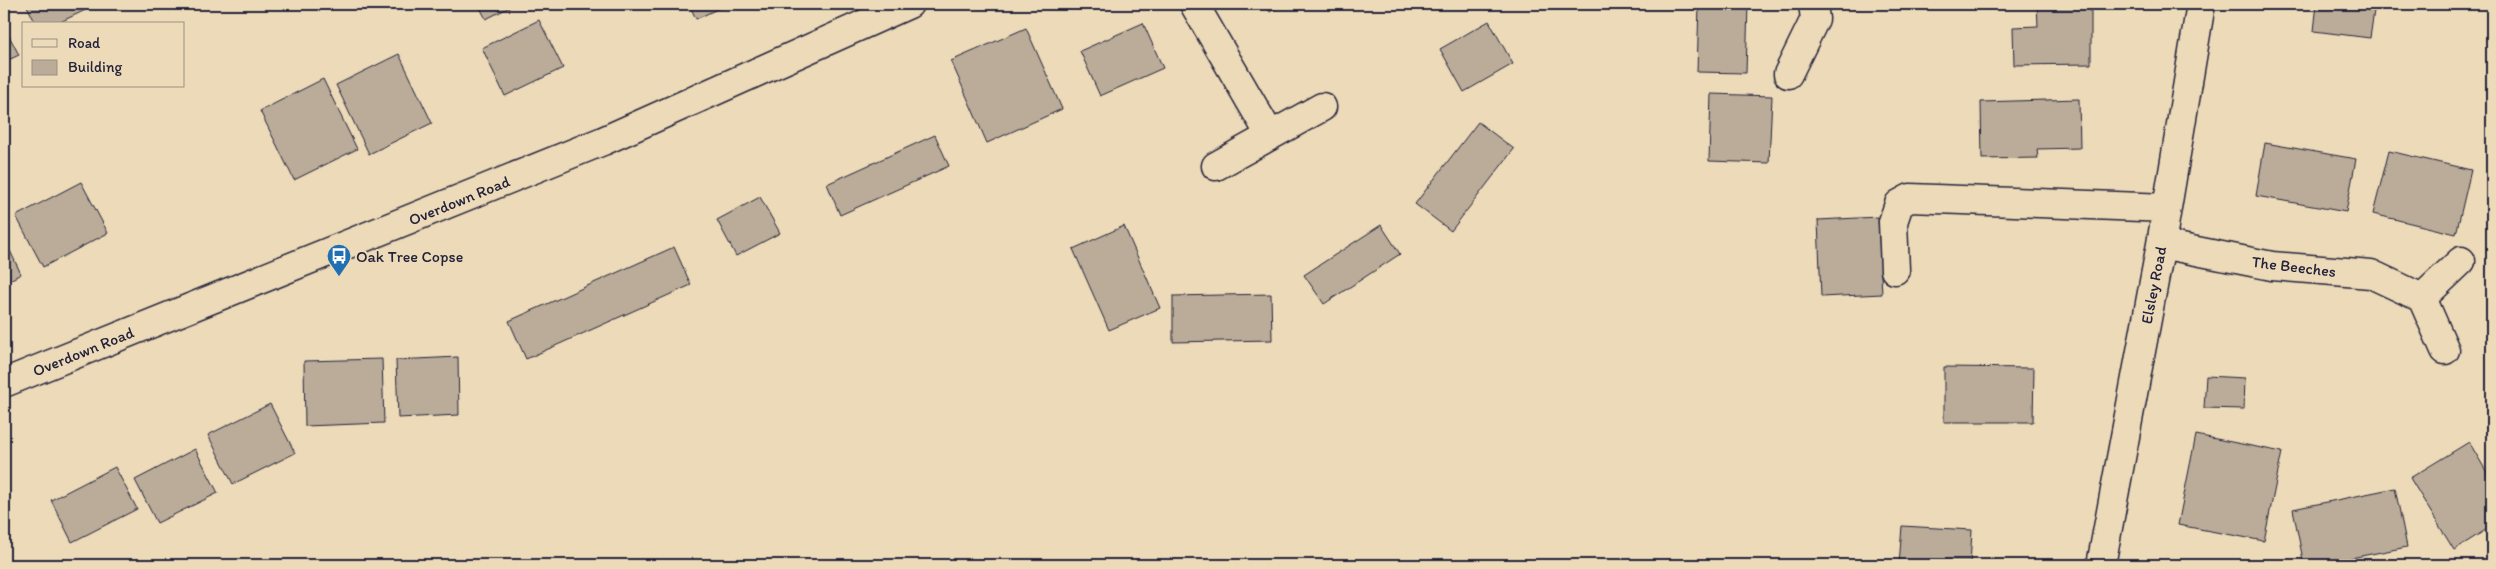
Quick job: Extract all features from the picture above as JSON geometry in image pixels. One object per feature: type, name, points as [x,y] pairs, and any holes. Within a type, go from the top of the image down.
[{"type":"street","name":"Overdown Road","points":[[4,383],[604,142],[909,4]]},
{"type":"street","points":[[1194,4],[1270,135]]},
{"type":"street","points":[[1788,74],[1815,19],[1813,4]]},
{"type":"street","name":"Elsley Road","points":[[2101,565],[2161,244],[2202,4]]},
{"type":"street","points":[[1216,166],[1322,107]]},
{"type":"street","points":[[1895,270],[1892,222],[1900,204],[1910,198],[2167,208]]},
{"type":"street","name":"The Beeches","points":[[2161,244],[2272,266],[2372,274],[2422,298]]},
{"type":"street","points":[[2445,350],[2422,298],[2461,261]]},
{"type":"building","points":[[26,4],[98,4],[60,22],[35,22]]},
{"type":"building","points":[[478,4],[516,4],[486,19]]},
{"type":"building","points":[[689,4],[728,4],[696,19]]},
{"type":"building","points":[[1265,4],[1283,4],[1270,12]]},
{"type":"building","points":[[1699,4],[1748,4],[1746,73],[1697,72]]},
{"type":"building","points":[[2037,4],[2091,4],[2091,64],[2014,65],[2013,27],[2038,26]]},
{"type":"building","points":[[2317,4],[2375,4],[2370,38],[2314,31]]},
{"type":"building","points":[[539,20],[563,68],[505,96],[482,48]]},
{"type":"building","points":[[1489,21],[1513,64],[1464,92],[1440,49]]},
{"type":"building","points":[[1143,23],[1163,68],[1100,96],[1080,51]]},
{"type":"building","points":[[4,26],[19,55],[4,62]]},
{"type":"building","points":[[1026,28],[1062,109],[987,143],[951,61]]},
{"type":"building","points":[[399,54],[432,123],[369,154],[336,85]]},
{"type":"building","points":[[323,79],[357,149],[294,180],[260,111]]},
{"type":"building","points":[[1711,94],[1772,96],[1769,163],[1709,161]]},
{"type":"building","points":[[2079,99],[2080,148],[2037,149],[2038,158],[1982,159],[1981,102]]},
{"type":"building","points":[[1478,122],[1514,149],[1451,231],[1415,204]]},
{"type":"building","points":[[935,135],[949,166],[840,215],[827,184]]},
{"type":"building","points":[[2265,143],[2356,159],[2346,212],[2256,196]]},
{"type":"building","points":[[2389,151],[2471,170],[2456,234],[2373,214]]},
{"type":"building","points":[[81,182],[108,233],[43,267],[16,216]]},
{"type":"building","points":[[760,197],[780,233],[736,256],[717,220]]},
{"type":"building","points":[[1878,217],[1882,294],[1821,297],[1818,220]]},
{"type":"building","points":[[1381,225],[1400,254],[1324,304],[1304,275]]},
{"type":"building","points":[[1124,226],[1160,308],[1109,330],[1073,249]]},
{"type":"building","points":[[4,238],[21,274],[4,283]]},
{"type":"building","points":[[674,247],[691,285],[526,359],[509,321]]},
{"type":"building","points":[[1271,294],[1272,340],[1173,342],[1173,296]]},
{"type":"building","points":[[458,357],[459,415],[398,418],[396,360]]},
{"type":"building","points":[[382,359],[384,423],[305,426],[304,361]]},
{"type":"building","points":[[1944,367],[2034,368],[2033,422],[1944,422]]},
{"type":"building","points":[[2206,376],[2245,378],[2244,409],[2204,408]]},
{"type":"building","points":[[270,404],[295,453],[233,484],[208,435]]},
{"type":"building","points":[[2196,435],[2282,452],[2264,541],[2178,525]]},
{"type":"building","points":[[2469,442],[2492,481],[2492,526],[2454,550],[2410,478]]},
{"type":"building","points":[[195,449],[218,493],[157,523],[135,480]]},
{"type":"building","points":[[115,467],[137,509],[72,542],[51,500]]},
{"type":"building","points":[[2395,488],[2407,547],[2315,565],[2304,565],[2293,509]]},
{"type":"building","points":[[1902,526],[1972,530],[1970,565],[1899,565]]},
{"type":"place","name":"Oak Tree Copse","points":[[339,277]]}]
